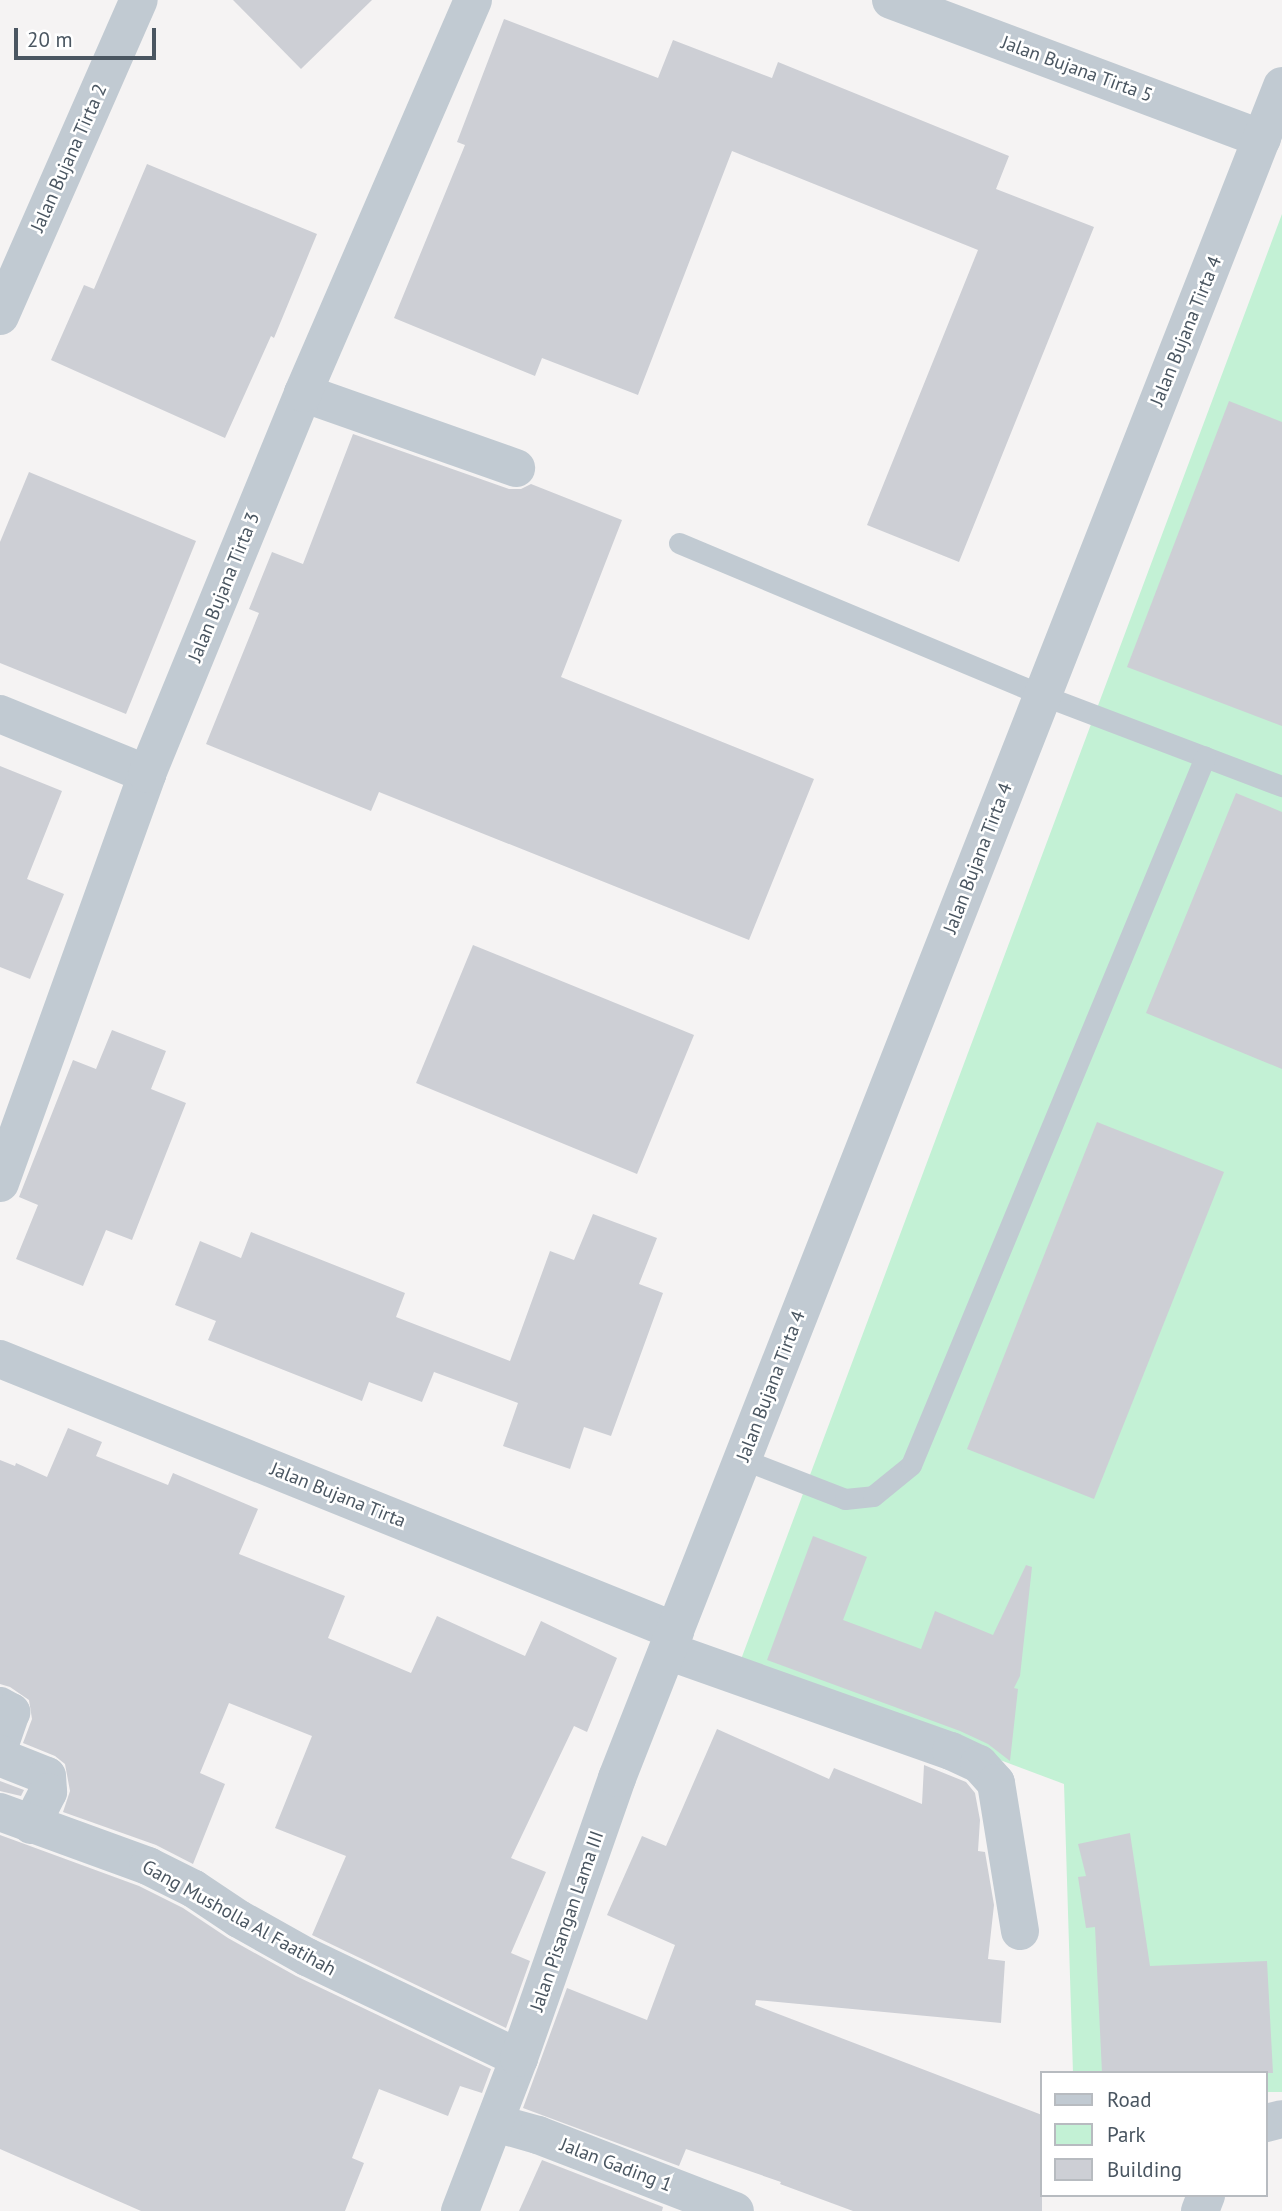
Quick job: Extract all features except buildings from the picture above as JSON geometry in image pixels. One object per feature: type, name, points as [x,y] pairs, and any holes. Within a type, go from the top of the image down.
[{"type":"street","name":"Jalan Bujana Tirta 2","points":[[2,305],[139,0]]},
{"type":"street","name":"Jalan Bujana Tirta 3","points":[[0,1184],[147,774],[303,393],[473,0]]},
{"type":"street","name":"Jalan Bujana Tirta 5","points":[[891,0],[1275,113]]},
{"type":"street","name":"Jalan Bujana Tirta 4","points":[[671,1641],[1042,695],[1275,113]]},
{"type":"street","points":[[303,393],[516,468]]},
{"type":"street","points":[[0,714],[147,774]]},
{"type":"street","name":"Jalan Bujana Tirta","points":[[0,1359],[671,1641],[979,1764],[996,1783],[1020,1931]]},
{"type":"street","name":"Jalan Pisangan Lama III","points":[[460,2211],[519,2058],[617,1778],[671,1641]]},
{"type":"street","points":[[0,1706],[11,1712],[0,1744]]},
{"type":"street","name":"Gang Musholla Al Faatihah","points":[[0,1754],[4,1759],[47,1776],[48,1791],[16,1818],[148,1866],[194,1889],[239,1919],[297,1952],[402,2005],[519,2058]]},
{"type":"street","name":"Jalan Gading 1","points":[[495,2123],[538,2135],[735,2211]]},
{"type":"lane","points":[[679,543],[1042,695],[1282,786]]},
{"type":"lane","points":[[742,1459],[845,1499],[873,1496],[911,1465],[1205,757]]},
{"type":"green space","points":[[1282,214],[1282,2092],[1268,2092],[1268,2071],[1073,2071],[1064,1784],[740,1662]]}]
